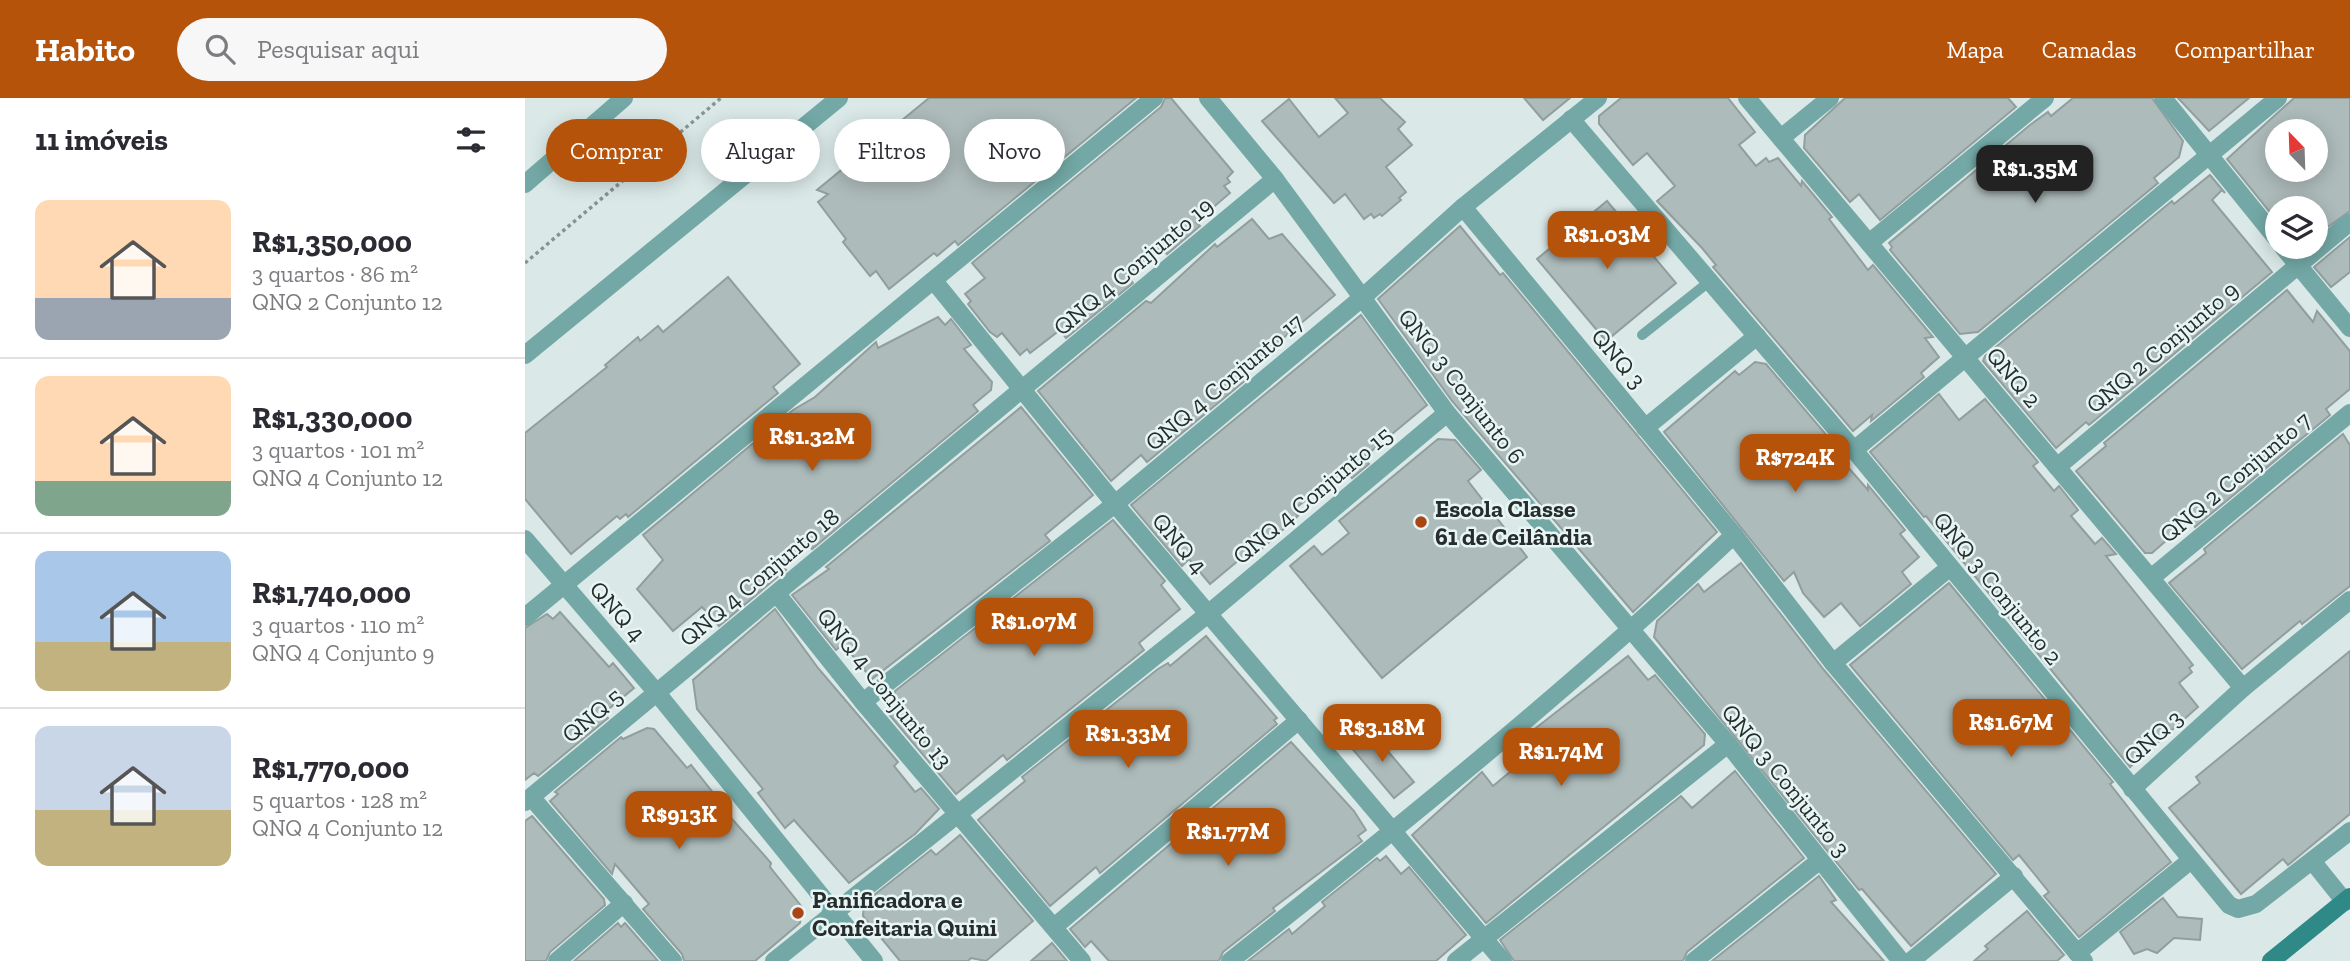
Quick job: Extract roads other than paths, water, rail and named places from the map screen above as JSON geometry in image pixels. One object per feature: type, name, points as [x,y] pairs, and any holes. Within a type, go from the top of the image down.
[{"type":"main road","points":[[2279,959],[2347,900]]},
{"type":"street","points":[[525,184],[624,98]]},
{"type":"street","points":[[525,355],[839,98]]},
{"type":"street","points":[[525,617],[1154,98]]},
{"type":"street","points":[[1208,98],[1275,179],[1363,297],[1463,207],[1598,98]]},
{"type":"street","name":"QNQ 2","points":[[1747,98],[2243,688]]},
{"type":"street","points":[[1781,138],[1830,98]]},
{"type":"street","points":[[1870,243],[2045,98]]},
{"type":"street","points":[[2163,98],[2265,224]]},
{"type":"street","points":[[1854,450],[2278,98]]},
{"type":"street","name":"QNQ 3 Conjunto 2","points":[[1571,119],[1854,450],[2132,789]]},
{"type":"street","name":"QNQ 4 Conjunto 19","points":[[1021,391],[1275,179]]},
{"type":"street","name":"QNQ 3","points":[[1463,207],[1645,428],[1757,336]]},
{"type":"street","name":"QNQ 2 Conjunto 9","points":[[2057,467],[2350,222]]},
{"type":"street","points":[[2292,259],[2350,328]]},
{"type":"street","name":"QNQ 4","points":[[934,281],[1115,504],[1503,961]]},
{"type":"street","name":"QNQ 3 Conjunto 6","points":[[1363,297],[1447,413],[1631,631]]},
{"type":"street","name":"QNQ 4 Conjunto 17","points":[[863,702],[1115,504],[1363,297]]},
{"type":"street","name":"QNQ 4 Conjunto 18","points":[[657,693],[1021,391]]},
{"type":"street","name":"QNQ 4 Conjunto 15","points":[[957,812],[1208,614],[1447,413]]},
{"type":"street","name":"QNQ 2 Conjunto 7","points":[[2151,578],[2350,413]]},
{"type":"street","points":[[1645,428],[1833,663],[2081,957],[2191,860]]},
{"type":"street","points":[[1230,961],[1393,832],[1631,631],[1734,536]]},
{"type":"street","name":"QNQ 4","points":[[525,539],[657,693],[874,961]]},
{"type":"street","points":[[1833,663],[1949,568]]},
{"type":"street","name":"QNQ 4 Conjunto 13","points":[[777,594],[863,702],[1082,961]]},
{"type":"street","name":"QNQ 3","points":[[2313,862],[2256,904],[2238,909],[2229,905],[2132,789],[2243,688],[2350,600]]},
{"type":"street","name":"QNQ 3 Conjunto 3","points":[[1631,631],[1728,744],[1901,961]]},
{"type":"street","name":"QNQ 5","points":[[657,693],[528,800],[624,903],[673,961]]},
{"type":"street","points":[[1054,927],[1299,720]]},
{"type":"street","points":[[1455,961],[1728,744]]},
{"type":"street","points":[[774,961],[957,812]]},
{"type":"street","points":[[2347,900],[2313,862],[2350,831]]},
{"type":"street","points":[[1694,961],[1819,861]]},
{"type":"street","points":[[1911,961],[2014,876]]},
{"type":"street","points":[[557,961],[624,903]]},
{"type":"lane","points":[[1642,335],[1710,281]]},
{"type":"place","name":"Escola Classe 61 de Ceilândia","points":[[1421,522]]},
{"type":"place","name":"Panificadora e Confeitaria Quini","points":[[798,913]]}]
